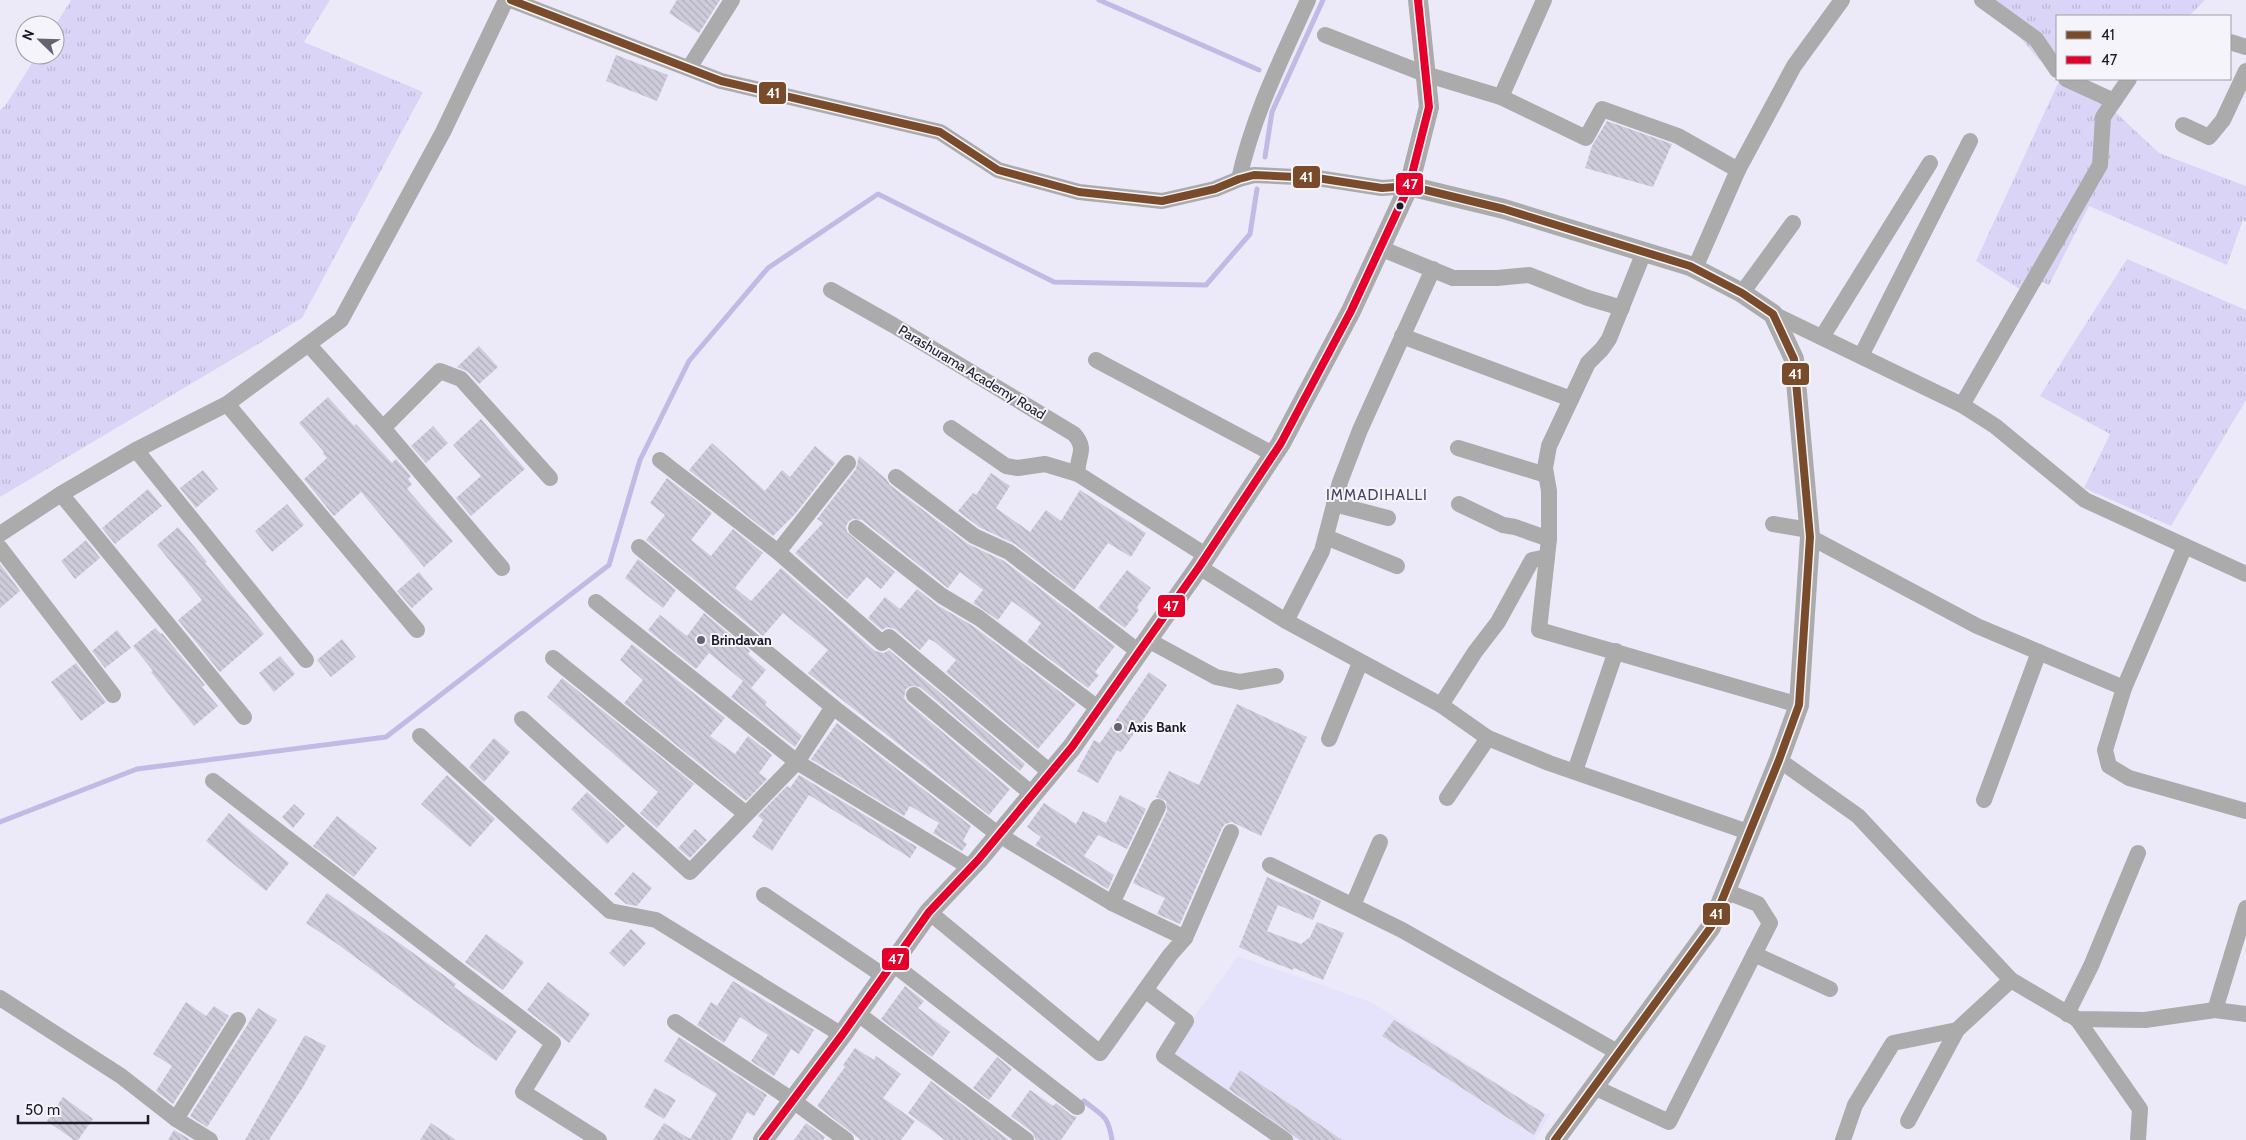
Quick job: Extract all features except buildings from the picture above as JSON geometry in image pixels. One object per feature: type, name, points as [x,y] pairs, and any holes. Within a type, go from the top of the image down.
[{"type":"street","points":[[0,534],[61,494],[136,450],[228,404],[341,320],[443,132],[506,0]]},
{"type":"street","points":[[511,0],[721,81],[940,132],[998,170],[1079,192],[1162,201],[1215,190],[1239,179],[1254,175],[1317,178],[1382,188],[1409,186],[1504,209],[1695,268],[1773,314],[1962,405],[1995,426],[2084,500],[2246,574]]},
{"type":"street","points":[[689,68],[732,0]]},
{"type":"street","points":[[1239,179],[1247,142],[1268,86],[1308,0]]},
{"type":"street","points":[[763,1140],[842,1035],[930,912],[971,868],[1072,747],[1203,561],[1273,454],[1351,311],[1409,186],[1429,107],[1418,0]]},
{"type":"street","points":[[1501,97],[1544,0]]},
{"type":"street","points":[[1695,268],[1738,170],[1794,66],[1842,0]]},
{"type":"street","points":[[1982,0],[2036,39],[2056,69]]},
{"type":"street","points":[[1325,35],[1425,74],[1501,97],[1586,138],[1602,109],[1678,136],[1738,170]]},
{"type":"street","points":[[2231,42],[2246,47]]},
{"type":"street","points":[[2183,125],[2209,136],[2223,120],[2246,71]]},
{"type":"street","points":[[2068,80],[2114,100]]},
{"type":"street","points":[[1962,405],[2100,165],[2103,117],[2128,80]]},
{"type":"street","points":[[1861,356],[1970,141]]},
{"type":"street","points":[[1822,337],[1930,163]]},
{"type":"street","points":[[1742,294],[1793,223]]},
{"type":"street","points":[[1380,248],[1453,278],[1496,278],[1529,275],[1588,298],[1622,308]]},
{"type":"street","points":[[1644,252],[1610,339],[1588,363],[1549,446],[1545,468],[1549,492],[1549,539],[1539,630],[1799,705]]},
{"type":"street","points":[[1286,621],[1322,551],[1340,482],[1360,430],[1433,270]]},
{"type":"street","name":"Parashurama Academy Road","points":[[831,290],[893,324],[1074,434],[1082,448],[1081,458],[1077,464],[1078,474]]},
{"type":"street","points":[[1555,1140],[1711,927],[1748,832],[1779,760],[1799,705],[1810,533],[1794,359],[1773,314]]},
{"type":"street","points":[[1402,336],[1571,399]]},
{"type":"street","points":[[309,345],[383,428],[502,568]]},
{"type":"street","points":[[1096,360],[1273,454]]},
{"type":"street","points":[[383,428],[440,371],[461,379],[550,478]]},
{"type":"street","points":[[228,404],[417,630]]},
{"type":"street","points":[[951,428],[1006,466],[1018,468],[1045,464],[1078,474],[1286,621],[1360,663],[1441,705],[1488,738],[1549,763],[1748,832]]},
{"type":"street","points":[[1458,448],[1546,475]]},
{"type":"street","points":[[136,450],[306,660]]},
{"type":"street","points":[[660,460],[778,552],[882,642],[889,637],[1050,772]]},
{"type":"street","points":[[778,552],[848,463]]},
{"type":"street","points":[[896,477],[974,536],[1009,552],[1143,646],[1216,677],[1240,682],[1276,676]]},
{"type":"street","points":[[61,494],[244,717]]},
{"type":"street","points":[[1334,504],[1388,518]]},
{"type":"street","points":[[1459,504],[1503,525],[1515,527],[1549,539]]},
{"type":"street","points":[[1773,524],[1810,533],[1977,626],[2124,688]]},
{"type":"street","points":[[856,528],[942,596],[979,618],[1098,710]]},
{"type":"street","points":[[1326,538],[1397,566]]},
{"type":"street","points":[[639,546],[833,707],[999,835],[1112,903],[1185,938]]},
{"type":"street","points":[[2185,546],[2124,688],[2105,750],[2109,766],[2128,778],[2246,811]]},
{"type":"street","points":[[0,548],[113,695]]},
{"type":"street","points":[[1441,705],[1475,652],[1498,622],[1532,560],[1547,557]]},
{"type":"street","points":[[596,602],[797,762],[971,868]]},
{"type":"street","points":[[1575,771],[1616,651]]},
{"type":"street","points":[[1984,800],[2039,652]]},
{"type":"street","points":[[553,658],[745,813]]},
{"type":"street","points":[[1329,739],[1360,663]]},
{"type":"street","points":[[914,694],[1032,794]]},
{"type":"street","points":[[522,719],[690,872],[745,813],[797,762],[833,707]]},
{"type":"street","points":[[420,736],[610,911],[656,920],[842,1035]]},
{"type":"street","points":[[1447,798],[1488,738]]},
{"type":"street","points":[[1779,760],[1858,816],[2011,980],[2072,1017],[2140,1109],[2138,1140]]},
{"type":"street","points":[[213,781],[553,1043],[523,1092],[599,1140]]},
{"type":"street","points":[[1112,903],[1158,807]]},
{"type":"street","points":[[930,912],[1100,1053],[1185,938],[1231,832]]},
{"type":"street","points":[[1353,905],[1380,842]]},
{"type":"street","points":[[2072,1017],[2138,853]]},
{"type":"street","points":[[1270,865],[1353,905],[1488,978],[1619,1054]]},
{"type":"street","points":[[1594,1087],[1669,1122],[1770,923],[1758,904],[1725,891]]},
{"type":"street","points":[[764,894],[889,970],[1077,1107]]},
{"type":"street","points":[[2215,1010],[2246,908]]},
{"type":"street","points":[[1754,954],[1830,989]]},
{"type":"street","points":[[1908,1121],[1957,1030],[2011,980]]},
{"type":"street","points":[[1145,990],[1186,1021],[1164,1056],[1261,1134],[1285,1140]]},
{"type":"street","points":[[0,998],[121,1076],[176,1119],[210,1140]]},
{"type":"street","points":[[2072,1017],[2145,1020],[2215,1010],[2246,1014]]},
{"type":"street","points":[[858,1013],[1026,1140]]},
{"type":"street","points":[[176,1119],[238,1020]]},
{"type":"street","points":[[675,1022],[792,1100],[846,1140]]},
{"type":"street","points":[[1843,1140],[1855,1105],[1893,1043],[1957,1030]]},
{"type":"shaded area","points":[[1238,956],[1373,1003],[1545,1114],[1551,1113],[1535,1140],[1294,1140],[1168,1053]]},
{"type":"green space","points":[[71,0],[330,0],[304,42],[423,92],[302,318],[0,497],[0,110],[5,106],[31,65],[65,65],[65,15],[62,15]]},
{"type":"green space","points":[[1988,0],[2205,0],[2190,15],[2056,15],[2056,66],[2039,60]]},
{"type":"green space","points":[[2058,83],[2111,108],[2159,153],[2246,186],[2246,222],[2243,220],[2227,265],[2089,206],[2049,285],[2031,277],[2024,292],[1976,261]]},
{"type":"green space","points":[[2127,259],[2246,310],[2246,400],[2171,526],[2084,488],[2110,434],[2040,396]]},
{"type":"waterway","points":[[1099,0],[1259,70]]},
{"type":"waterway","points":[[1265,157],[1272,112],[1323,0]]},
{"type":"waterway","points":[[0,822],[137,769],[386,737],[609,565],[640,460],[689,361],[768,268],[878,194],[1054,282],[1206,285],[1250,234],[1257,189]]},
{"type":"waterway","points":[[1084,1101],[1104,1117],[1109,1125],[1112,1140]]},
{"type":"transit line","name":"41","points":[[511,0],[721,81],[940,132],[998,170],[1079,192],[1162,201],[1215,189],[1254,175],[1317,178],[1382,188],[1409,186],[1504,209],[1690,266],[1742,293],[1773,314],[1794,359],[1810,537],[1799,705],[1779,760],[1711,927],[1555,1140]]},
{"type":"transit line","name":"47","points":[[763,1140],[842,1035],[929,912],[978,860],[1072,747],[1199,567],[1281,443],[1351,311],[1409,186],[1429,107],[1418,0]]},
{"type":"place","name":"Brindavan","points":[[701,640]]},
{"type":"place","name":"Axis Bank","points":[[1118,727]]},
{"type":"district","name":"IMMADIHALLI","points":[[1377,495]]}]
